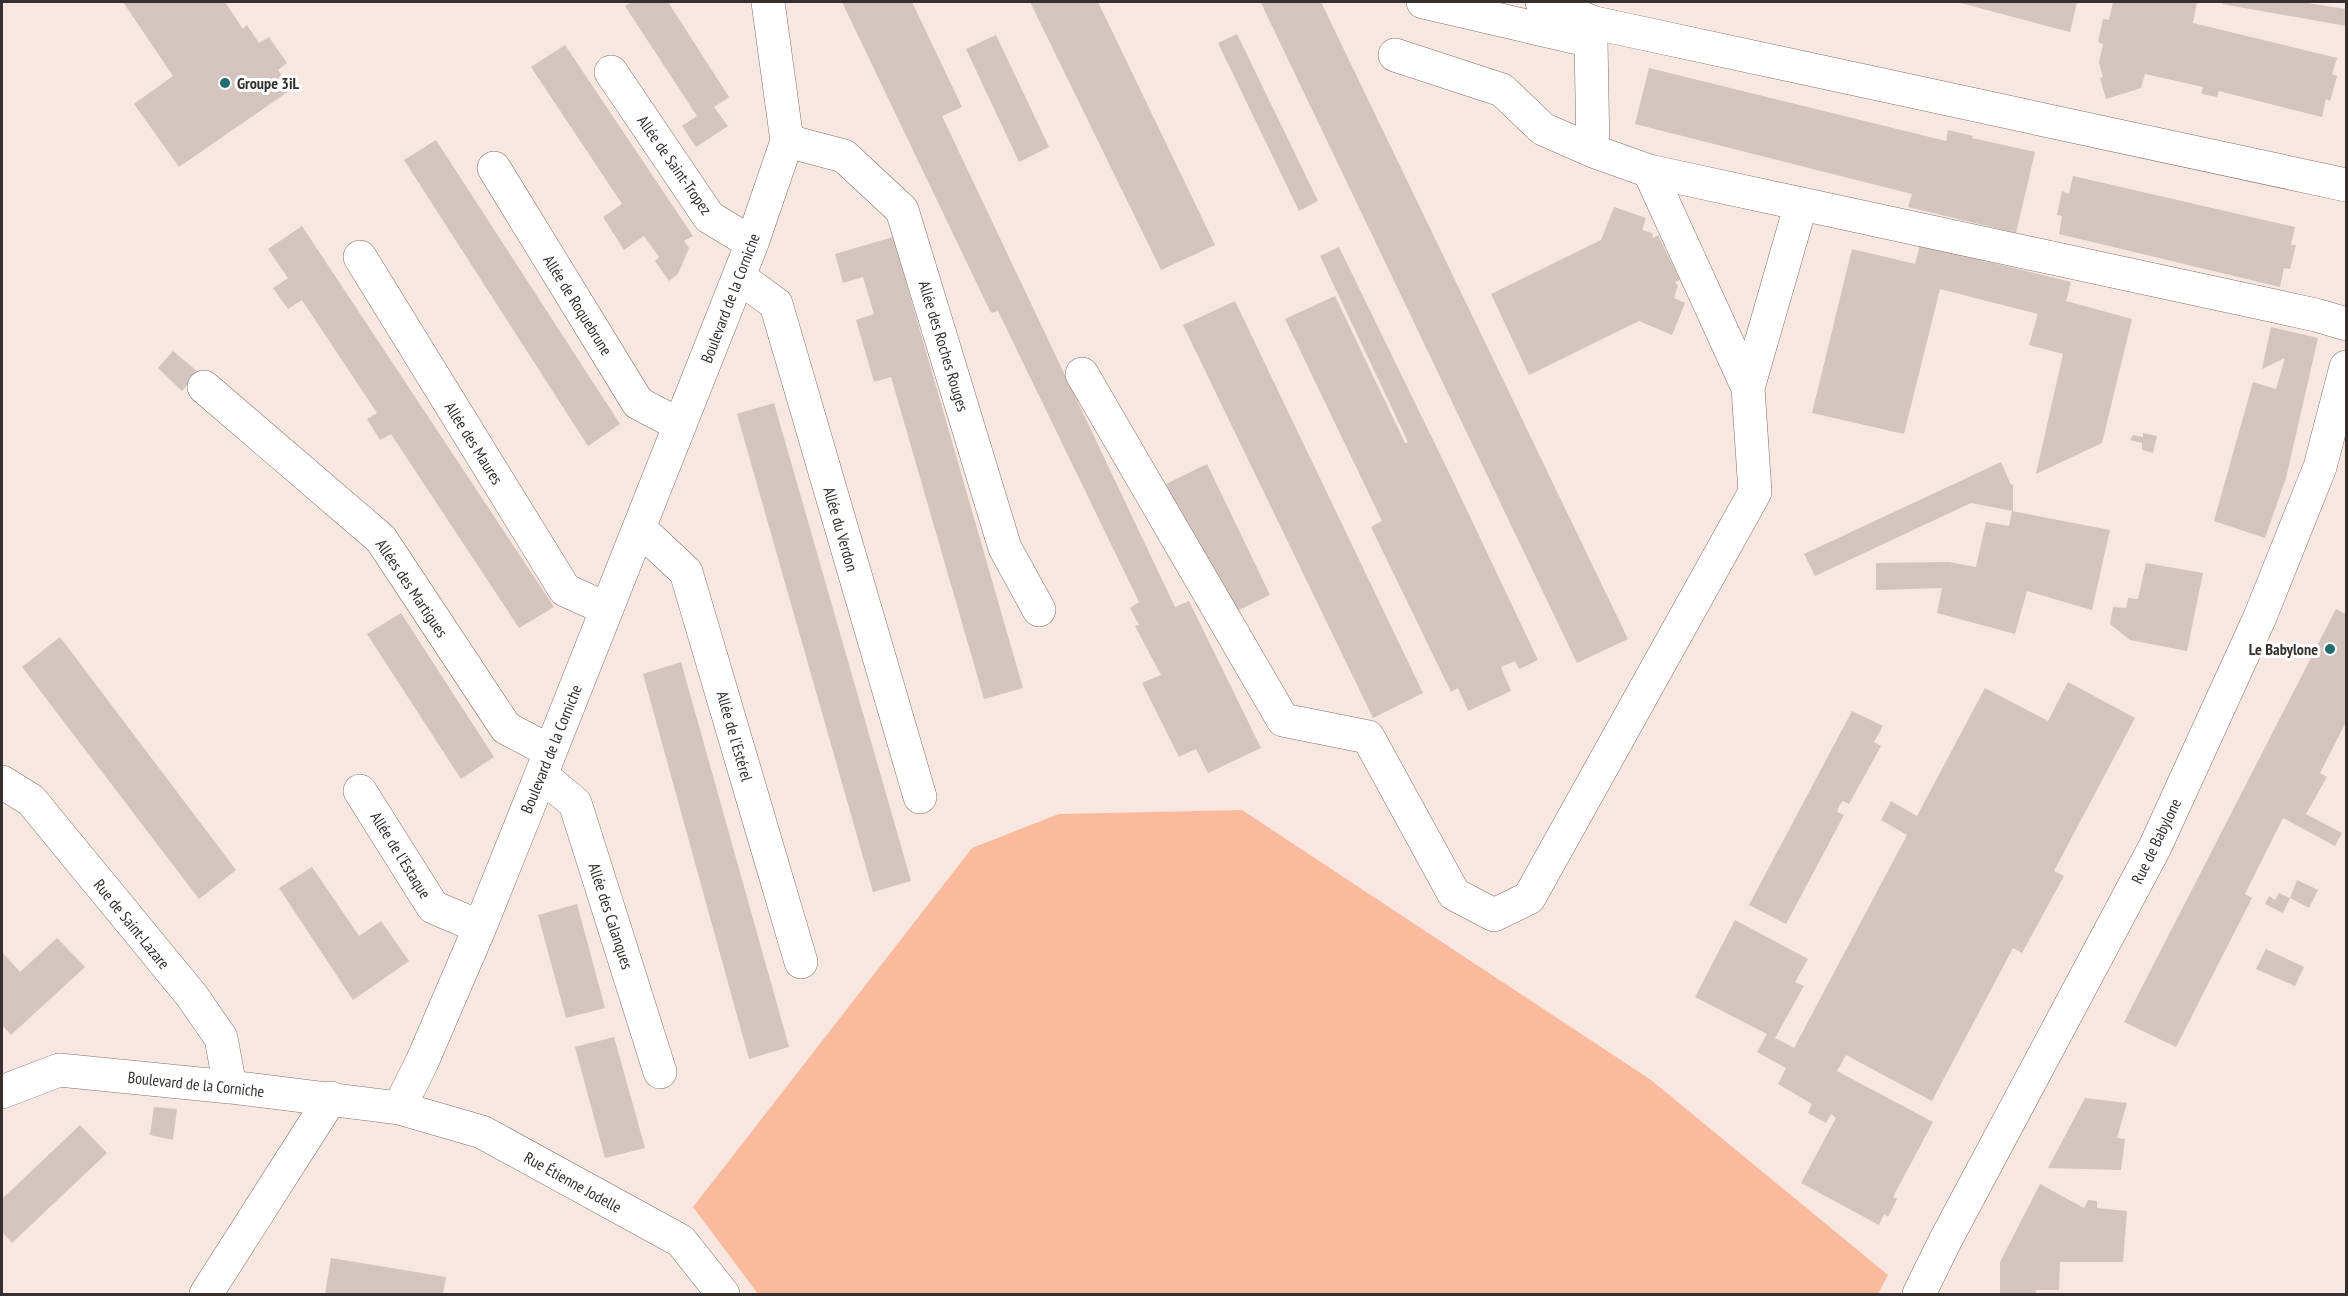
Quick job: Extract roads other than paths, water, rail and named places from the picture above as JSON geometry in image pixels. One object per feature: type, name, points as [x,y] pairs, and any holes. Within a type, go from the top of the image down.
[{"type":"street","name":"Boulevard de la Corniche","points":[[2,1092],[59,1070],[331,1098],[399,1108],[480,927],[546,763],[739,277],[787,141],[768,2]]},
{"type":"street","points":[[1423,2],[1593,32],[2346,186]]},
{"type":"street","points":[[1542,2],[1593,32]]},
{"type":"street","points":[[1593,32],[1593,151]]},
{"type":"street","points":[[1395,55],[1502,90],[1543,129],[1593,151],[1649,171],[2316,315],[2346,324]]},
{"type":"street","name":"Allée de Saint-Tropez","points":[[611,72],[709,217],[752,243]]},
{"type":"street","name":"Allée des Roches Rouges","points":[[787,141],[844,156],[902,210],[1005,548],[1039,610]]},
{"type":"street","name":"Allée de Roquebrune","points":[[494,168],[638,403],[680,425]]},
{"type":"street","points":[[1649,171],[1748,388]]},
{"type":"street","points":[[1082,374],[1283,720],[1368,737],[1454,894],[1494,915],[1529,898],[1755,492],[1748,388],[1801,204]]},
{"type":"street","name":"Allée des Maures","points":[[360,257],[565,590],[607,609]]},
{"type":"street","name":"Allée du Verdon","points":[[739,277],[776,304],[920,797]]},
{"type":"street","name":"Rue de Babylone","points":[[1919,1294],[2155,847],[2260,617],[2316,478],[2346,367]]},
{"type":"street","name":"Allées des Martigues","points":[[204,387],[381,539],[506,728],[546,763]]},
{"type":"street","name":"Allée de l'Estérel","points":[[639,528],[686,572],[801,962]]},
{"type":"street","name":"Allée des Calanques","points":[[546,763],[575,803],[660,1072]]},
{"type":"street","name":"Rue de Saint-Lazare","points":[[2,782],[31,800],[192,996],[221,1038],[230,1087]]},
{"type":"street","name":"Allée de l'Estaque","points":[[360,791],[433,907],[480,927]]},
{"type":"street","points":[[206,1294],[331,1098]]},
{"type":"street","name":"Rue Étienne Jodelle","points":[[399,1108],[482,1132],[681,1241],[723,1294]]},
{"type":"place","name":"Groupe 3iL","points":[[225,83]]},
{"type":"place","name":"Le Babylone","points":[[2330,649]]}]
